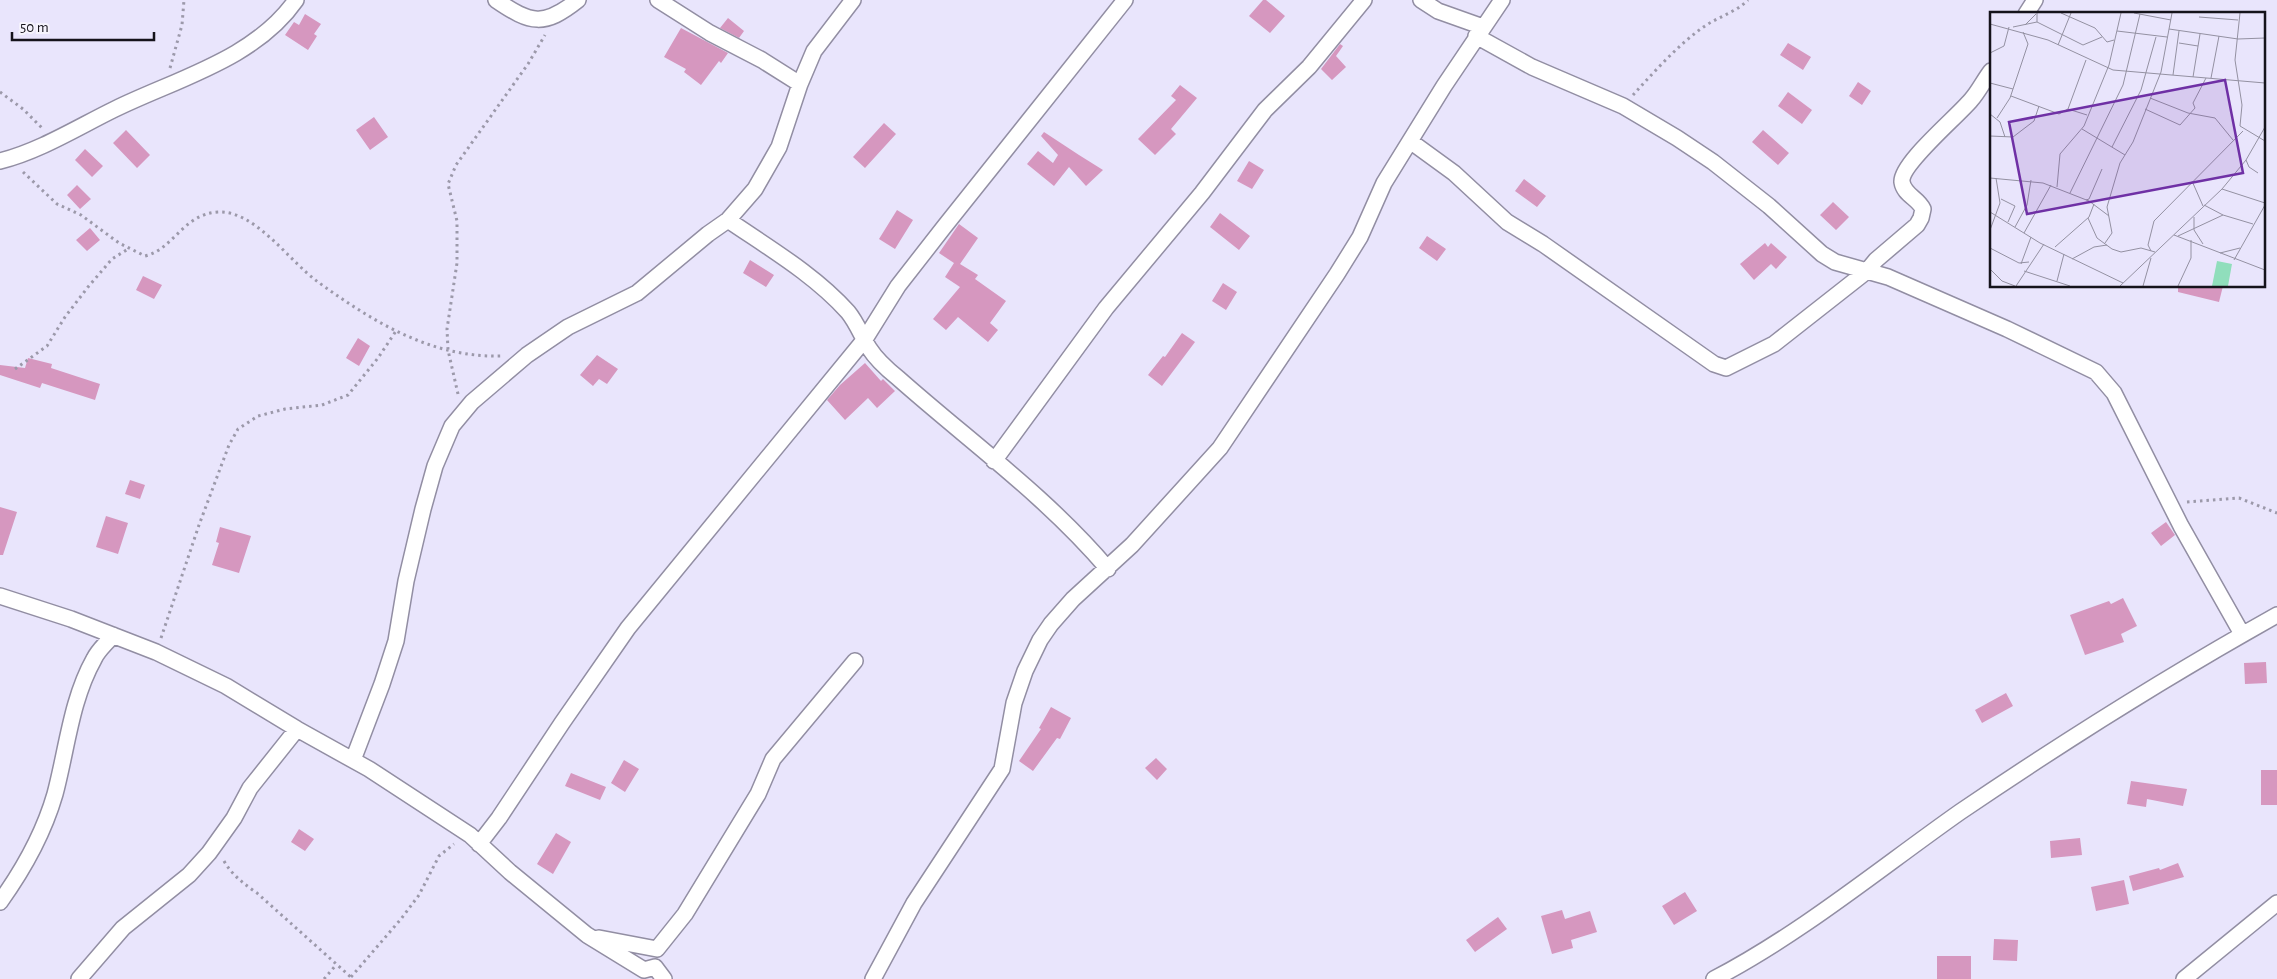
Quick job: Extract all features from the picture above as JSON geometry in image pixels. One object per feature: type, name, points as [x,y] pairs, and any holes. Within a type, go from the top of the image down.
[{"type":"street","points":[[3,160],[48,142],[126,104],[205,70],[252,43],[287,13],[296,0]]},
{"type":"street","points":[[496,0],[526,17],[539,20],[555,17],[578,0]]},
{"type":"street","points":[[658,0],[710,33],[762,60],[800,84]]},
{"type":"street","points":[[353,760],[396,641],[406,581],[435,466],[452,426],[462,413],[526,356],[568,327],[637,293],[708,234],[728,220],[755,189],[771,162],[786,130],[800,84],[814,51],[853,0]]},
{"type":"street","points":[[475,839],[499,818],[577,700],[628,628],[865,339],[898,286],[1125,0]]},
{"type":"street","points":[[994,460],[1106,308],[1202,193],[1265,110],[1309,67],[1364,0]]},
{"type":"street","points":[[1421,0],[1438,11],[1480,32],[1532,67],[1623,106],[1713,162],[1769,206],[1822,254],[1846,266],[1888,277],[2007,329],[2096,372],[2114,394],[2169,503],[2242,634]]},
{"type":"street","points":[[873,979],[914,903],[1002,769],[1014,703],[1025,671],[1040,640],[1073,599],[1108,569],[1166,509],[1226,440],[1304,324],[1360,236],[1384,183],[1502,0]]},
{"type":"street","points":[[2027,12],[2035,0]]},
{"type":"street","points":[[1410,141],[1454,173],[1507,222],[1543,244],[1718,366],[1730,367],[1774,344],[1867,271],[1921,218],[1922,206],[1906,192],[1902,184],[1905,171],[1914,158],[1972,99],[1990,72]]},
{"type":"street","points":[[728,220],[827,291],[849,313],[872,352],[896,377],[1034,492],[1062,518],[1108,569]]},
{"type":"street","points":[[0,596],[156,652],[226,686],[353,760],[475,839],[510,872],[587,936],[644,970],[655,967],[664,979]]},
{"type":"street","points":[[1714,979],[1739,972],[1959,813],[2058,746],[2156,684],[2277,615]]},
{"type":"street","points":[[0,902],[15,880],[39,836],[54,796],[75,707],[94,658],[113,635]]},
{"type":"street","points":[[587,936],[657,949],[664,942],[685,914],[758,794],[773,759],[855,661]]},
{"type":"street","points":[[79,979],[123,928],[189,875],[209,853],[225,831],[250,788],[297,729]]},
{"type":"street","points":[[2184,979],[2277,903]]},
{"type":"path","points":[[164,88],[182,25],[184,0]]},
{"type":"path","points":[[1623,106],[1653,73],[1700,30],[1736,10],[1748,0]]},
{"type":"path","points":[[462,413],[448,350],[447,329],[457,263],[456,221],[448,184],[449,179],[456,165],[528,64],[555,17]]},
{"type":"path","points":[[0,92],[36,120],[48,142]]},
{"type":"path","points":[[3,160],[25,173],[57,204],[86,218],[103,232],[145,256],[161,249],[184,226],[201,216],[216,212],[231,212],[247,220],[318,282],[365,314],[416,341],[448,350],[488,356],[526,356]]},
{"type":"path","points":[[15,369],[48,346],[64,317],[112,259],[128,248]]},
{"type":"path","points":[[156,652],[166,627],[205,506],[229,444],[238,429],[258,416],[285,409],[322,405],[348,395],[378,358],[396,331]]},
{"type":"path","points":[[2169,503],[2239,498],[2277,514]]},
{"type":"path","points":[[225,831],[222,852],[229,870],[352,978],[401,920],[419,895],[439,856],[475,839]]},
{"type":"path","points":[[324,979],[336,965]]},
{"type":"building","points":[[1263,0],[1266,0],[1285,16],[1270,33],[1249,16]]},
{"type":"building","points":[[305,14],[321,24],[314,34],[317,36],[308,50],[285,35],[294,22],[299,25]]},
{"type":"building","points":[[728,18],[744,31],[739,38],[720,28]]},
{"type":"building","points":[[681,28],[728,53],[721,63],[719,61],[701,85],[684,72],[686,69],[664,57]]},
{"type":"building","points":[[1788,43],[1811,57],[1803,70],[1780,55]]},
{"type":"building","points":[[1340,44],[1343,46],[1336,56],[1346,67],[1332,80],[1321,69]]},
{"type":"building","points":[[1858,82],[1871,91],[1862,105],[1849,96]]},
{"type":"building","points":[[1180,85],[1197,98],[1171,129],[1176,134],[1155,155],[1138,139],[1176,100],[1171,96]]},
{"type":"building","points":[[1788,92],[1812,110],[1802,124],[1778,106]]},
{"type":"building","points":[[374,117],[388,137],[370,150],[356,130]]},
{"type":"building","points":[[884,123],[896,134],[865,168],[853,157]]},
{"type":"building","points":[[126,130],[150,155],[137,168],[113,143]]},
{"type":"building","points":[[1763,130],[1789,153],[1778,165],[1752,142]]},
{"type":"building","points":[[1044,132],[1103,170],[1086,186],[1069,167],[1054,186],[1027,164],[1038,151],[1053,163],[1058,155],[1041,136]]},
{"type":"building","points":[[85,149],[103,166],[92,177],[75,160]]},
{"type":"building","points":[[1249,161],[1264,170],[1252,189],[1237,181]]},
{"type":"building","points":[[1524,179],[1546,196],[1537,207],[1515,191]]},
{"type":"building","points":[[77,185],[91,199],[80,209],[67,195]]},
{"type":"building","points":[[1833,202],[1849,217],[1836,230],[1820,215]]},
{"type":"building","points":[[897,210],[913,220],[895,249],[879,239]]},
{"type":"building","points":[[1220,213],[1250,236],[1239,250],[1210,227]]},
{"type":"building","points":[[959,224],[978,238],[960,264],[978,275],[975,279],[1006,301],[990,323],[998,330],[988,342],[958,317],[946,330],[933,319],[960,287],[945,277],[954,263],[939,253]]},
{"type":"building","points":[[90,228],[100,240],[87,251],[76,240]]},
{"type":"building","points":[[1427,236],[1446,249],[1437,261],[1419,248]]},
{"type":"building","points":[[1765,243],[1768,247],[1771,243],[1787,257],[1776,269],[1771,264],[1754,280],[1740,264]]},
{"type":"building","points":[[750,260],[774,275],[766,287],[743,273]]},
{"type":"building","points":[[143,276],[162,285],[154,299],[136,290]]},
{"type":"building","points":[[1223,283],[1237,292],[1226,310],[1212,301]]},
{"type":"building","points":[[2178,288],[2222,288],[2219,302],[2178,292]]},
{"type":"building","points":[[1182,333],[1195,342],[1162,386],[1148,375],[1163,356],[1165,357]]},
{"type":"building","points":[[358,338],[370,346],[359,366],[346,358]]},
{"type":"building","points":[[597,355],[618,369],[607,384],[599,379],[593,386],[580,375]]},
{"type":"building","points":[[28,358],[52,364],[51,368],[100,384],[95,400],[42,383],[40,388],[0,375],[0,365],[25,368]]},
{"type":"building","points":[[865,363],[881,381],[883,379],[895,391],[877,408],[868,398],[845,420],[827,400],[840,385]]},
{"type":"building","points":[[130,480],[145,485],[140,499],[125,494]]},
{"type":"building","points":[[0,507],[17,512],[3,555],[0,555]]},
{"type":"building","points":[[106,516],[128,523],[118,554],[96,547]]},
{"type":"building","points":[[2166,522],[2175,535],[2161,546],[2151,533]]},
{"type":"building","points":[[220,527],[251,536],[239,573],[212,565],[219,543],[216,542]]},
{"type":"building","points":[[2123,598],[2137,626],[2121,634],[2124,642],[2085,655],[2070,615],[2109,601],[2111,604]]},
{"type":"building","points":[[2266,662],[2267,683],[2245,684],[2244,663]]},
{"type":"building","points":[[2006,693],[2013,706],[1982,723],[1975,710]]},
{"type":"building","points":[[1051,707],[1071,718],[1060,739],[1057,738],[1033,771],[1019,761],[1041,729],[1039,728]]},
{"type":"building","points":[[1156,758],[1167,769],[1157,780],[1145,768]]},
{"type":"building","points":[[624,760],[639,769],[625,792],[611,783]]},
{"type":"building","points":[[2261,770],[2277,770],[2277,805],[2261,805]]},
{"type":"building","points":[[571,773],[606,787],[600,800],[565,786]]},
{"type":"building","points":[[2131,781],[2187,789],[2183,806],[2147,799],[2146,807],[2127,804]]},
{"type":"building","points":[[299,829],[314,839],[305,851],[291,842]]},
{"type":"building","points":[[556,833],[571,842],[553,874],[537,864]]},
{"type":"building","points":[[2080,838],[2082,855],[2051,858],[2050,841]]},
{"type":"building","points":[[2178,863],[2184,877],[2133,891],[2129,876],[2159,868],[2160,870]]},
{"type":"building","points":[[2124,880],[2129,904],[2096,911],[2091,887]]},
{"type":"building","points":[[1685,892],[1697,911],[1674,925],[1662,906]]},
{"type":"building","points":[[1562,910],[1565,919],[1590,911],[1597,932],[1571,940],[1573,948],[1552,954],[1541,916]]},
{"type":"building","points":[[1498,917],[1507,929],[1475,952],[1466,940]]},
{"type":"building","points":[[1994,939],[2018,940],[2017,961],[1993,960]]},
{"type":"building","points":[[1937,956],[1971,956],[1971,979],[1937,979]]}]
